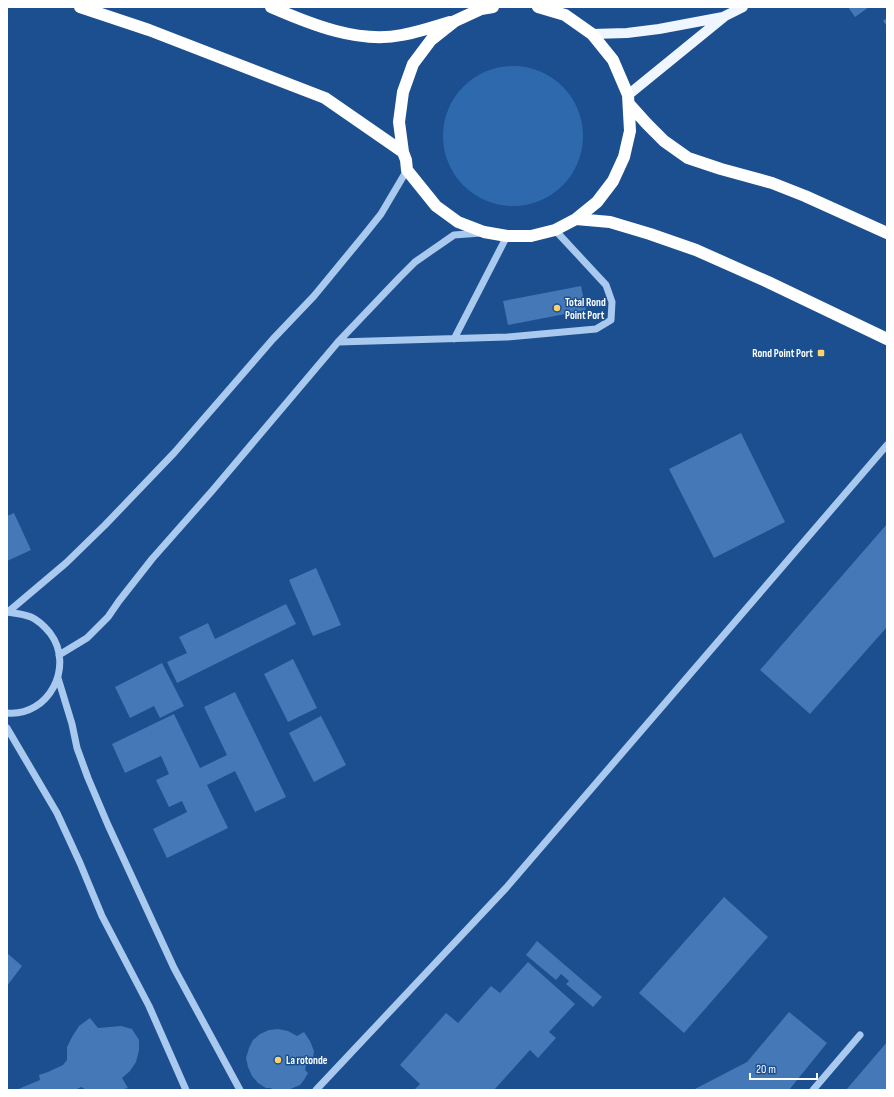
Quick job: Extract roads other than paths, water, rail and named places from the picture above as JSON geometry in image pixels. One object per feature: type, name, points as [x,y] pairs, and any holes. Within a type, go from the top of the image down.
[{"type":"highway","points":[[80,7],[149,30],[325,98],[403,152]]},
{"type":"highway","points":[[271,7],[317,26],[348,34],[379,37],[401,36],[455,21],[481,9],[493,7]]},
{"type":"highway","points":[[455,21],[431,40],[413,64],[403,92],[399,122],[407,170],[436,206],[458,222],[484,232],[508,236],[531,236],[555,230],[576,219],[597,202],[613,181],[624,157],[630,131],[628,100],[613,60],[592,34],[564,15],[538,7]]},
{"type":"highway","points":[[628,100],[647,124],[664,141],[688,158],[721,170],[772,183],[805,196],[887,233]]},
{"type":"highway","points":[[576,219],[610,222],[696,250],[768,282],[887,339]]},
{"type":"main road","points":[[628,100],[725,16],[743,7]]},
{"type":"main road","points":[[592,34],[627,33],[660,29],[725,16]]},
{"type":"street","points":[[7,612],[66,564],[174,453],[273,339],[314,296],[381,214],[407,170]]},
{"type":"street","points":[[338,342],[507,337],[596,329],[611,320],[612,302],[606,285],[555,230]]},
{"type":"street","points":[[60,655],[87,638],[108,617],[152,559],[212,491],[338,342],[415,262],[454,235],[484,232]]},
{"type":"street","points":[[454,339],[508,236]]},
{"type":"street","points":[[316,1090],[506,888],[887,445]]},
{"type":"street","points":[[7,612],[31,617],[44,626],[54,639],[60,655],[60,670],[58,678],[55,686],[45,699],[31,709],[7,713]]},
{"type":"street","points":[[58,678],[72,724],[77,748],[108,825],[174,968],[240,1090]]},
{"type":"street","points":[[7,728],[56,813],[80,863],[102,916],[148,1006],[186,1090]]},
{"type":"street","points":[[813,1090],[860,1035]]},
{"type":"place","name":"Total Rond Point Port","points":[[557,308]]},
{"type":"place","name":"Rond Point Port","points":[[821,353]]},
{"type":"place","name":"La rotonde","points":[[278,1060]]}]
